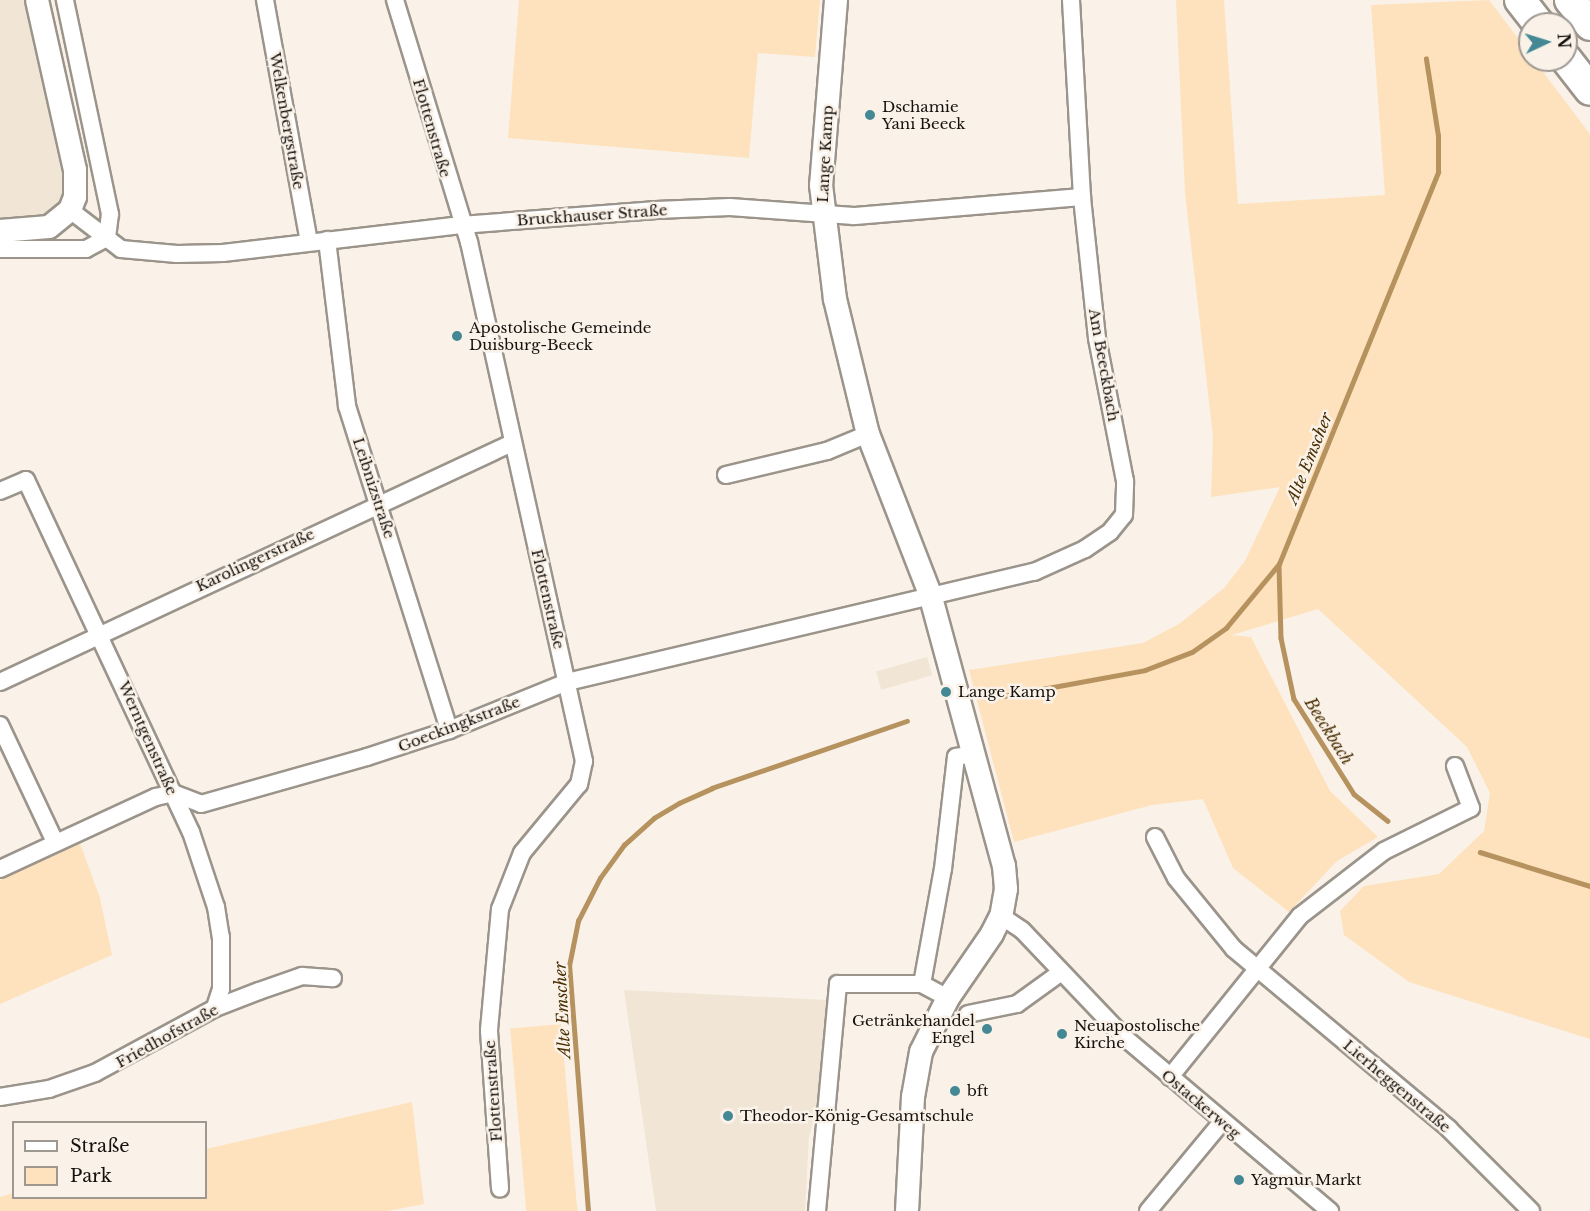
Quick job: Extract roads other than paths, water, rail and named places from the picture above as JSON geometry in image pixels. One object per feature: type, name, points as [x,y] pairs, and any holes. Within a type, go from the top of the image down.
[{"type":"highway","points":[[1520,0],[1530,12]]},
{"type":"highway","points":[[1570,0],[1590,25]]},
{"type":"highway","points":[[1576,72],[1590,90]]},
{"type":"street","points":[[0,231],[49,227],[70,210],[77,186],[37,0]]},
{"type":"street","points":[[0,249],[86,249],[107,238],[110,214],[65,0]]},
{"type":"street","name":"Welkenbergstraße","points":[[265,0],[309,242]]},
{"type":"street","name":"Flottenstraße","points":[[395,0],[461,225],[469,242],[582,749],[583,771],[575,789],[532,837],[518,861],[506,889],[495,937],[489,1062],[500,1189]]},
{"type":"street","name":"Lange Kamp","points":[[836,0],[821,185],[822,216],[842,333],[868,434],[930,594],[971,754],[1004,866],[1006,889],[1001,916]]},
{"type":"street","name":"Am Beeckbach","points":[[930,594],[1034,572],[1085,549],[1122,521],[1126,506],[1125,481],[1097,339],[1082,197],[1071,0]]},
{"type":"street","name":"Bruckhauser Straße","points":[[70,210],[107,238],[131,252],[177,254],[223,253],[461,225],[730,207],[822,216],[1082,197]]},
{"type":"street","name":"Leibnizstraße","points":[[327,240],[347,406],[380,502],[449,730]]},
{"type":"street","points":[[726,475],[827,451],[868,434]]},
{"type":"street","name":"Karolingerstraße","points":[[0,682],[100,632],[512,443]]},
{"type":"street","name":"Werntgenstraße","points":[[0,491],[26,480],[100,632],[191,832],[216,907],[222,963],[221,989],[215,1008]]},
{"type":"street","name":"Goeckingkstraße","points":[[173,794],[201,804],[367,757],[449,730],[567,682],[930,594]]},
{"type":"street","points":[[0,725],[55,842]]},
{"type":"street","points":[[922,984],[943,869],[956,757],[971,754]]},
{"type":"street","points":[[1170,1077],[1300,916],[1384,851],[1471,808],[1455,766]]},
{"type":"street","points":[[0,869],[156,797],[173,794]]},
{"type":"street","name":"Lierheggenstraße","points":[[1155,837],[1176,878],[1234,949],[1449,1129],[1531,1211]]},
{"type":"street","points":[[907,1211],[918,1063],[948,998],[1001,916]]},
{"type":"street","name":"Ostackerweg","points":[[1001,916],[1022,930],[1060,973],[1170,1077],[1330,1211]]},
{"type":"street","points":[[968,1014],[1017,1004],[1060,973]]},
{"type":"street","name":"Friedhofstraße","points":[[0,1097],[49,1089],[95,1073],[215,1008],[302,976],[333,978]]},
{"type":"street","points":[[817,1211],[838,984],[922,984],[948,998]]},
{"type":"street","points":[[1148,1211],[1222,1122]]},
{"type":"waterway","name":"Alte Emscher","points":[[1004,696],[1145,670],[1192,652],[1226,628],[1279,564],[1438,172],[1438,136],[1426,59]]},
{"type":"waterway","name":"Beeckbach","points":[[1279,566],[1281,638],[1294,699],[1354,794],[1388,821]]},
{"type":"waterway","name":"Alte Emscher","points":[[588,1211],[569,966],[578,921],[600,878],[624,845],[654,818],[679,803],[712,788],[907,721]]},
{"type":"waterway","name":"Beeckbach","points":[[1480,852],[1590,886]]},
{"type":"place","name":"Dschamie Yani Beeck","points":[[870,115]]},
{"type":"place","name":"Apostolische Gemeinde Duisburg-Beeck","points":[[457,336]]},
{"type":"place","name":"Lange Kamp","points":[[946,692]]},
{"type":"place","name":"Getränkehandel Engel","points":[[987,1029]]},
{"type":"place","name":"Neuapostolische Kirche","points":[[1062,1034]]},
{"type":"place","name":"bft","points":[[955,1091]]},
{"type":"place","name":"Theodor-König-Gesamtschule","points":[[728,1116]]},
{"type":"place","name":"Yagmur Markt","points":[[1239,1180]]}]
